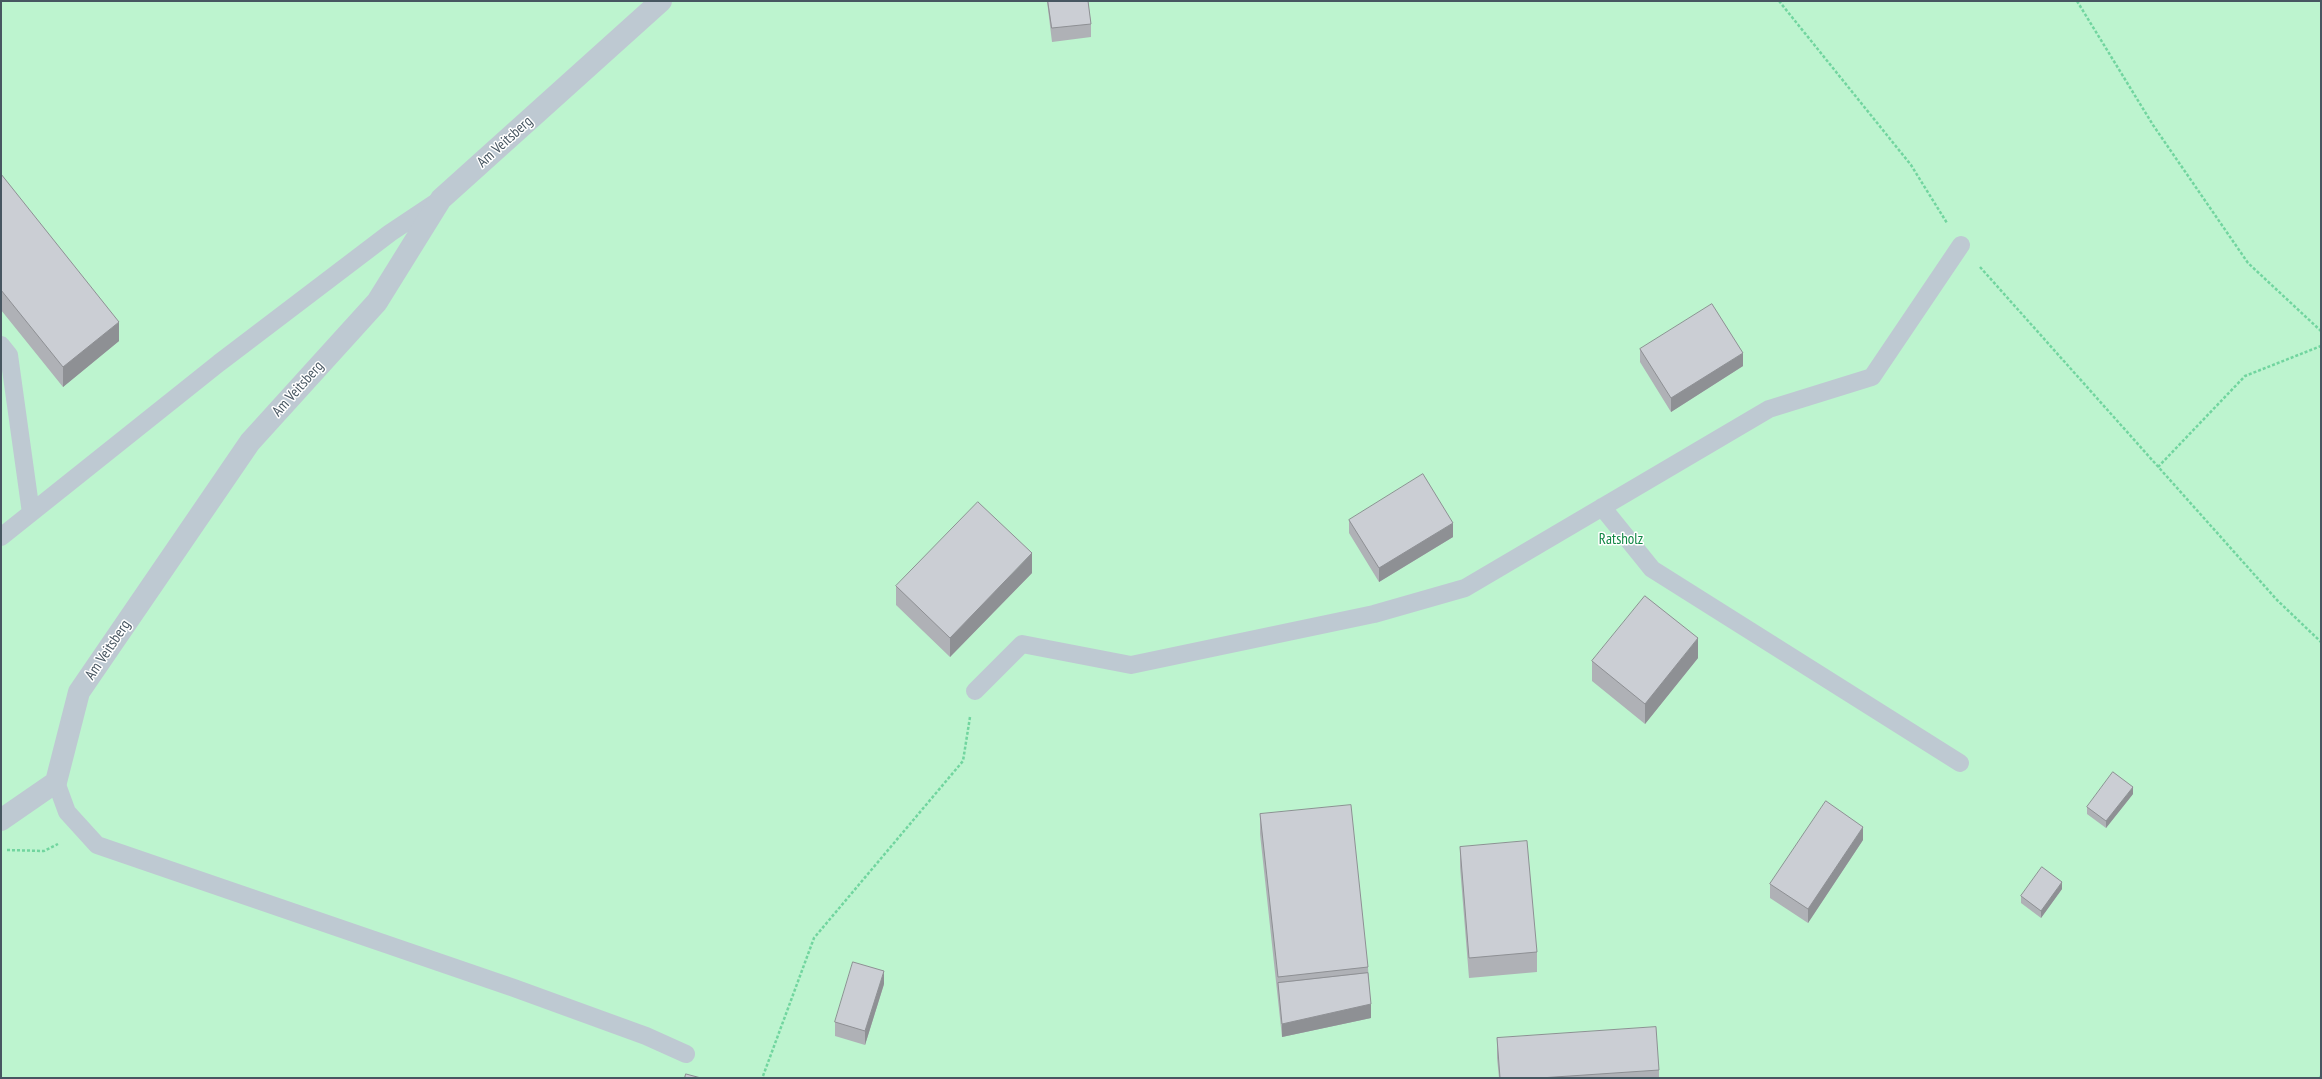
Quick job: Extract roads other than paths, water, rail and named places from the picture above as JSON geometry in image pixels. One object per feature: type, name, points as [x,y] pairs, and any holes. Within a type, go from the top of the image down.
[{"type":"street","name":"Am Veitsberg","points":[[56,782],[79,692],[250,442],[377,302],[441,199],[661,1]]},
{"type":"street","points":[[1,820],[56,782]]},
{"type":"lane","points":[[1,537],[232,354],[390,233],[441,199]]},
{"type":"lane","points":[[975,691],[1022,644],[1131,665],[1374,614],[1465,588],[1770,409],[1872,377],[1961,245]]},
{"type":"lane","points":[[1,345],[9,354],[31,513]]},
{"type":"lane","points":[[1602,507],[1652,569],[1960,763]]},
{"type":"lane","points":[[56,782],[67,812],[98,845],[514,988],[646,1036],[686,1054]]},
{"type":"park label","name":"Ratsholz","points":[[1621,540]]}]
